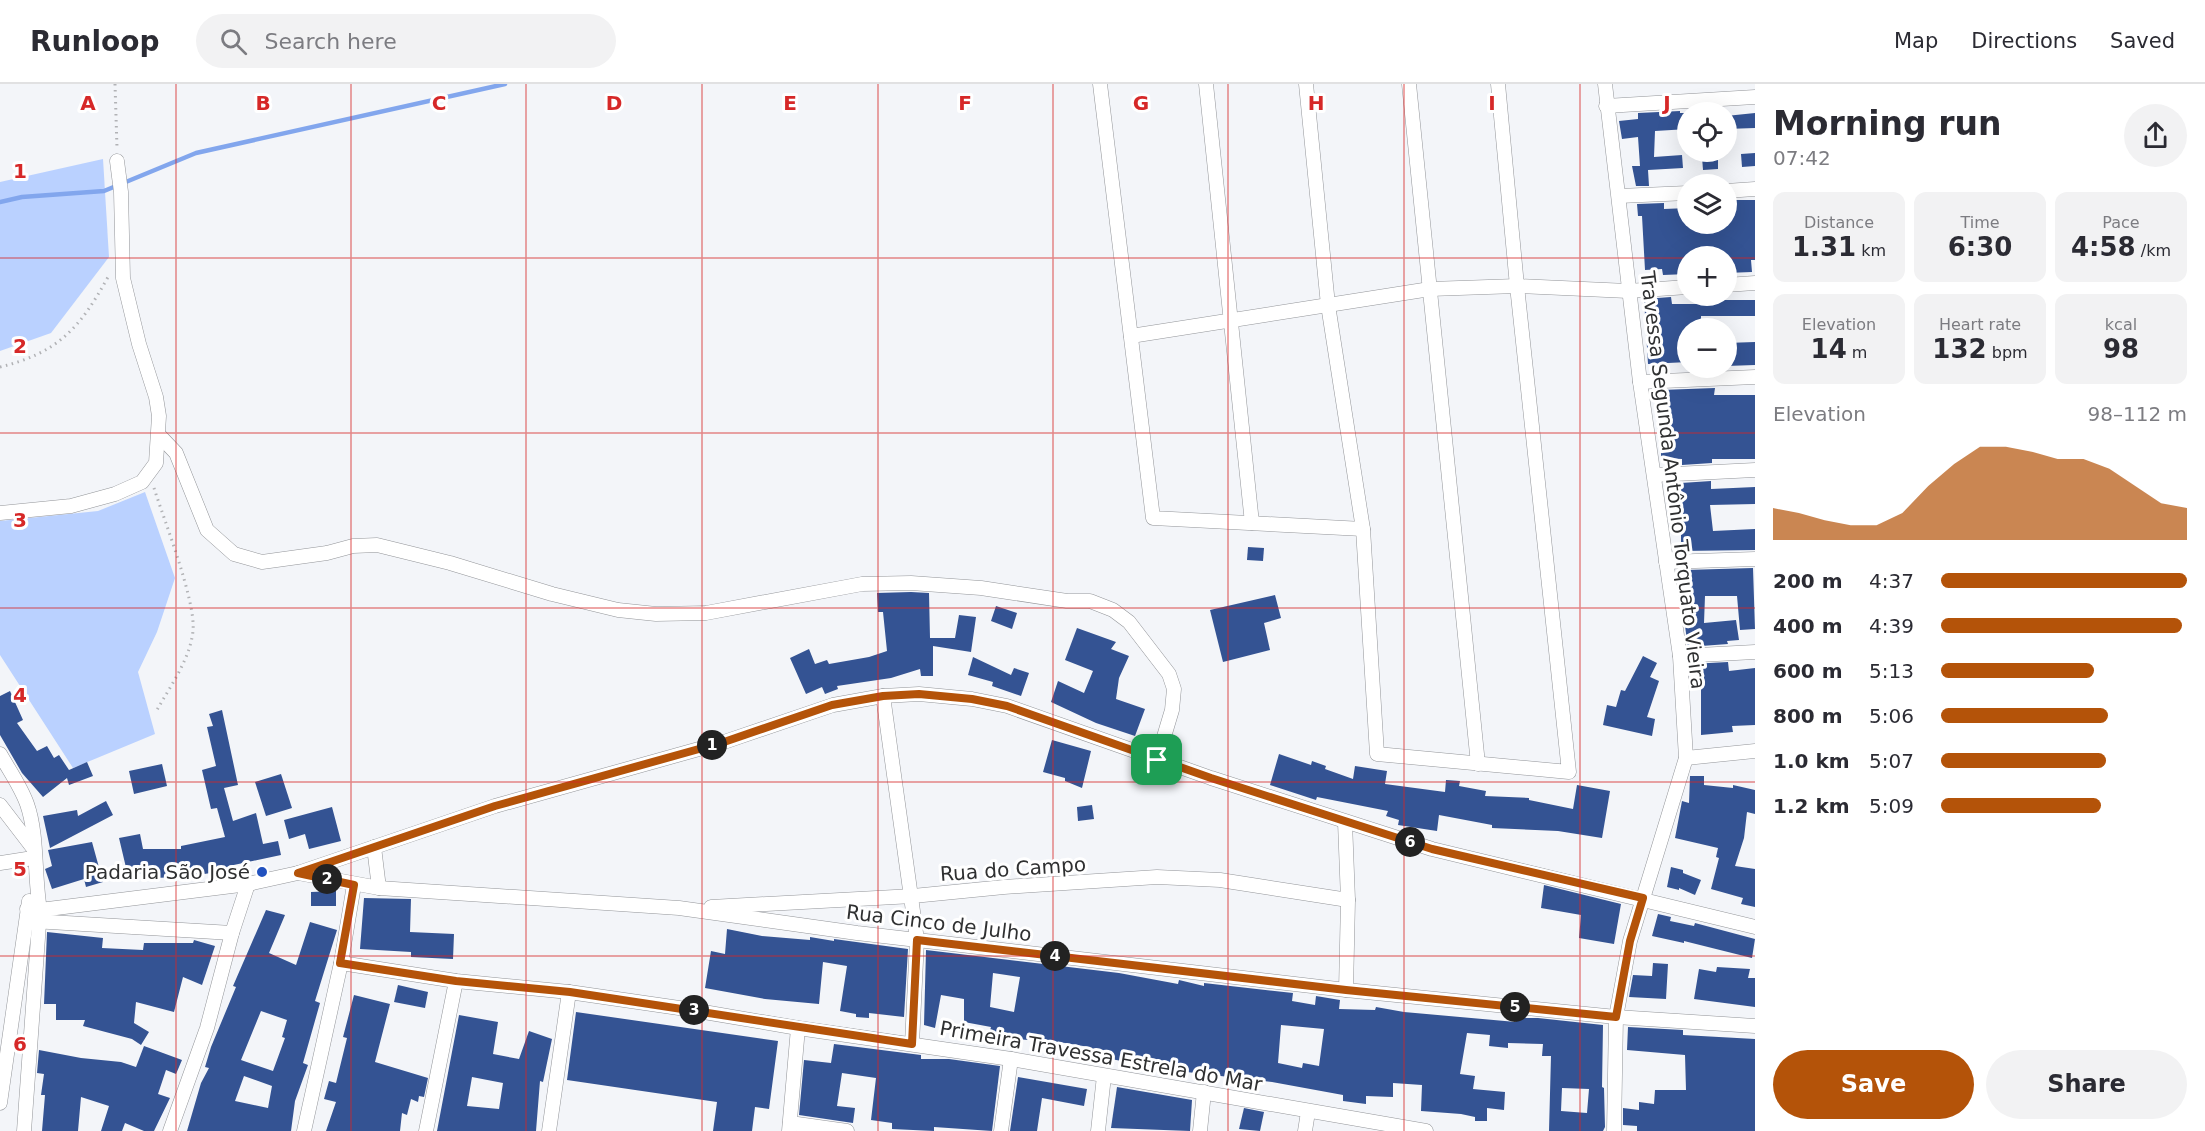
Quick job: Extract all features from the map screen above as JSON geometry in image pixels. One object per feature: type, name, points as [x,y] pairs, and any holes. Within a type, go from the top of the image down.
[{"type":"street","points":[[1100,84],[1153,518],[1363,529]]},
{"type":"street","points":[[1206,84],[1252,523]]},
{"type":"street","points":[[1306,84],[1328,305],[1363,529],[1377,754],[1569,772],[1517,286],[1498,84]]},
{"type":"street","points":[[1410,84],[1478,764]]},
{"type":"street","name":"Travessa Segunda Antônio Torquato Vieira","points":[[1605,84],[1628,291],[1680,656],[1686,758],[1630,941],[1616,1017],[1614,1131]]},
{"type":"street","points":[[1606,106],[1755,98]]},
{"type":"street","points":[[0,513],[71,506],[131,488],[150,475],[156,463],[159,435],[156,397],[123,278],[121,192],[117,161]]},
{"type":"street","points":[[1737,190],[1755,189]]},
{"type":"street","points":[[1619,196],[1677,193]]},
{"type":"street","points":[[1737,284],[1755,283]]},
{"type":"street","points":[[1131,336],[1430,289],[1517,286],[1628,291],[1677,288]]},
{"type":"street","points":[[1640,382],[1755,377]]},
{"type":"street","points":[[159,435],[176,453],[207,530],[225,548],[254,560],[269,561],[327,553],[353,546],[377,545],[438,560],[552,594],[618,610],[656,614],[706,613],[862,584],[911,582],[981,588],[1067,601],[1090,601],[1113,610],[1129,622],[1169,674],[1174,689],[1172,710],[1157,760]]},
{"type":"street","points":[[1655,475],[1755,470]]},
{"type":"street","points":[[1666,562],[1755,559]]},
{"type":"street","points":[[1680,656],[1755,652]]},
{"type":"street","points":[[883,696],[913,896],[917,940],[912,1044]]},
{"type":"street","points":[[33,915],[248,884],[298,873],[495,806],[724,742],[832,705],[883,696],[948,696],[1007,706],[1157,760],[1443,852],[1643,898],[1755,927]]},
{"type":"street","points":[[1686,758],[1755,751]]},
{"type":"street","points":[[0,754],[26,801],[31,818],[34,879],[24,1131]]},
{"type":"street","points":[[0,805],[33,853]]},
{"type":"street","points":[[1345,822],[1348,900],[1346,990]]},
{"type":"street","points":[[374,847],[379,888]]},
{"type":"street","points":[[0,863],[33,853]]},
{"type":"street","name":"Rua Cinco de Julho","points":[[298,873],[379,888],[679,908],[917,940],[1346,990],[1616,1017],[1755,1026]]},
{"type":"street","name":"Rua do Campo","points":[[679,908],[913,896],[1004,887],[1157,877],[1231,882],[1348,900]]},
{"type":"street","points":[[170,1131],[207,1028],[231,933],[248,884]]},
{"type":"street","points":[[304,1131],[340,963],[354,885]]},
{"type":"street","points":[[33,915],[231,933]]},
{"type":"street","points":[[0,1103],[33,915]]},
{"type":"street","name":"Primeira Travessa Estrela do Mar","points":[[340,963],[456,981],[570,992],[1011,1059],[1426,1131]]},
{"type":"street","points":[[426,1131],[456,981]]},
{"type":"street","points":[[549,1131],[570,992]]},
{"type":"street","points":[[798,1028],[789,1127],[847,1131]]},
{"type":"street","points":[[1001,1131],[1011,1059]]},
{"type":"street","points":[[1098,1131],[1104,1076]]},
{"type":"street","points":[[1200,1131],[1204,1092]]},
{"type":"street","points":[[1305,1131],[1308,1112]]},
{"type":"path","points":[[115,84],[117,161]]},
{"type":"path","points":[[0,367],[25,361],[65,339],[92,306],[122,252]]},
{"type":"path","points":[[150,475],[189,599],[194,629],[186,657],[157,710]]},
{"type":"shaded area","points":[[103,159],[109,257],[51,333],[0,351],[0,182]]},
{"type":"shaded area","points":[[145,492],[175,578],[157,632],[138,672],[155,734],[73,768],[0,655],[0,521],[98,511]]},
{"type":"building","points":[[1677,111],[1677,130],[1655,131],[1654,157],[1677,155],[1677,162],[1683,162],[1683,168],[1648,170],[1649,186],[1636,186],[1632,166],[1640,166],[1638,137],[1622,139],[1619,121],[1638,119],[1638,113]]},
{"type":"building","points":[[1755,113],[1755,128],[1737,129],[1737,115]]},
{"type":"building","points":[[1755,153],[1755,166],[1742,167],[1741,154]]},
{"type":"building","points":[[1702,162],[1718,162],[1718,169],[1703,170]]},
{"type":"building","points":[[1737,200],[1755,200],[1755,260],[1751,260],[1752,272],[1737,273],[1737,246],[1677,246],[1677,274],[1663,275],[1662,269],[1645,270],[1642,216],[1638,216],[1637,204],[1664,203],[1664,209],[1677,208],[1677,234],[1737,234]]},
{"type":"building","points":[[1671,297],[1672,304],[1677,304],[1677,306],[1737,306],[1737,300],[1755,300],[1755,316],[1677,318],[1677,363],[1648,364],[1644,299]]},
{"type":"building","points":[[1755,342],[1755,365],[1737,366],[1737,343]]},
{"type":"building","points":[[1715,388],[1714,395],[1755,395],[1755,459],[1712,459],[1712,463],[1682,465],[1682,459],[1661,458],[1661,390]]},
{"type":"building","points":[[1711,481],[1711,489],[1755,487],[1755,504],[1710,505],[1713,531],[1755,529],[1755,550],[1681,551],[1681,483]]},
{"type":"building","points":[[1248,547],[1264,548],[1263,561],[1247,560]]},
{"type":"building","points":[[1753,568],[1755,629],[1740,630],[1737,596],[1705,596],[1704,623],[1736,620],[1739,640],[1727,641],[1728,644],[1688,647],[1685,626],[1685,570]]},
{"type":"building","points":[[877,593],[929,593],[930,638],[955,638],[959,615],[976,617],[971,652],[933,646],[933,676],[921,676],[920,669],[891,678],[837,686],[838,689],[825,694],[822,687],[806,694],[790,658],[809,649],[815,664],[827,660],[829,664],[869,657],[887,651],[883,612],[878,612]]},
{"type":"building","points":[[1275,595],[1281,618],[1264,623],[1270,650],[1223,662],[1210,610]]},
{"type":"building","points":[[996,606],[1017,613],[1012,629],[991,621]]},
{"type":"building","points":[[1077,628],[1116,642],[1111,649],[1129,656],[1119,678],[1116,699],[1145,709],[1135,736],[1096,723],[1051,702],[1058,681],[1084,693],[1093,671],[1065,660]]},
{"type":"building","points":[[1643,656],[1657,663],[1650,677],[1659,681],[1647,717],[1655,719],[1652,736],[1603,725],[1607,705],[1616,707],[1621,690],[1625,691]]},
{"type":"building","points":[[973,657],[1011,675],[1014,668],[1029,673],[1021,696],[992,686],[993,682],[968,675]]},
{"type":"building","points":[[1728,662],[1729,671],[1755,668],[1755,725],[1732,726],[1733,732],[1701,735],[1701,673],[1690,674],[1690,664]]},
{"type":"building","points":[[10,691],[23,720],[17,723],[37,751],[47,746],[54,758],[59,755],[69,770],[87,762],[93,776],[69,785],[67,778],[43,797],[22,773],[0,735],[0,696]]},
{"type":"building","points":[[222,710],[238,785],[224,788],[233,821],[256,813],[263,844],[278,841],[281,855],[229,866],[230,870],[185,877],[151,878],[151,871],[128,876],[119,838],[140,834],[143,849],[181,849],[181,846],[225,837],[217,808],[211,809],[202,770],[216,766],[207,727],[213,726],[209,714]]},
{"type":"building","points":[[1052,740],[1091,751],[1082,788],[1065,781],[1065,778],[1043,772]]},
{"type":"building","points":[[1279,754],[1311,765],[1312,761],[1326,766],[1325,769],[1353,779],[1355,766],[1387,771],[1385,784],[1445,792],[1446,780],[1460,781],[1459,786],[1486,791],[1485,796],[1529,798],[1529,800],[1573,809],[1577,785],[1610,791],[1602,838],[1558,831],[1492,828],[1492,825],[1439,815],[1437,831],[1398,825],[1399,820],[1386,816],[1388,811],[1317,797],[1316,800],[1270,785]]},
{"type":"building","points":[[162,764],[167,786],[134,794],[129,771]]},
{"type":"building","points":[[281,774],[292,808],[266,816],[255,782]]},
{"type":"building","points":[[1690,776],[1704,776],[1704,785],[1733,788],[1733,785],[1755,790],[1755,814],[1747,812],[1744,838],[1735,866],[1755,869],[1755,907],[1741,904],[1743,898],[1711,889],[1719,858],[1716,857],[1718,848],[1675,838],[1682,801],[1689,803]]},
{"type":"building","points":[[106,801],[113,815],[50,848],[43,816],[77,810],[78,816]]},
{"type":"building","points":[[1092,805],[1094,819],[1078,821],[1077,807]]},
{"type":"building","points":[[332,807],[341,841],[309,849],[305,834],[289,839],[284,820]]},
{"type":"building","points":[[92,842],[103,882],[86,887],[84,879],[52,889],[45,869],[52,866],[48,850]]},
{"type":"building","points":[[1671,867],[1683,870],[1683,873],[1701,880],[1695,895],[1679,888],[1679,890],[1667,887]]},
{"type":"building","points":[[1544,885],[1621,904],[1614,944],[1579,938],[1581,915],[1541,908]]},
{"type":"building","points":[[336,891],[336,906],[311,906],[311,892]]},
{"type":"building","points":[[364,898],[411,899],[410,932],[454,934],[453,959],[411,957],[411,952],[360,949]]},
{"type":"building","points":[[266,910],[285,915],[269,953],[296,965],[310,922],[337,930],[315,1001],[320,1003],[303,1063],[308,1065],[295,1101],[291,1131],[187,1131],[201,1083],[209,1068],[205,1067],[211,1047],[236,987],[233,986]],"holes":[[[261,1011],[287,1020],[282,1037],[285,1038],[273,1071],[241,1060]],[[244,1076],[272,1086],[268,1108],[235,1101]]]},
{"type":"building","points":[[1658,914],[1671,917],[1670,921],[1694,926],[1695,923],[1755,939],[1752,958],[1684,941],[1684,943],[1652,936]]},
{"type":"building","points":[[727,929],[762,936],[810,940],[810,937],[834,941],[834,939],[908,949],[904,1017],[869,1013],[869,1018],[856,1017],[856,1014],[840,1011],[847,966],[823,962],[819,1004],[765,999],[705,988],[711,951],[725,954]]},
{"type":"building","points":[[47,932],[103,938],[102,948],[143,950],[144,943],[193,943],[194,940],[215,946],[202,985],[183,977],[174,1012],[136,1002],[134,1023],[149,1032],[141,1045],[132,1039],[83,1026],[85,1020],[56,1020],[56,1004],[44,1004]]},
{"type":"building","points":[[926,950],[1119,973],[1178,984],[1179,980],[1204,986],[1204,983],[1293,993],[1292,1001],[1315,1005],[1316,996],[1340,1000],[1339,1009],[1375,1010],[1376,1007],[1404,1012],[1516,1022],[1516,1018],[1538,1018],[1603,1025],[1602,1087],[1604,1088],[1605,1127],[1603,1131],[1549,1131],[1551,1056],[1542,1056],[1543,1044],[1508,1043],[1508,1048],[1489,1046],[1490,1035],[1467,1033],[1460,1074],[1475,1076],[1473,1089],[1505,1092],[1504,1110],[1487,1108],[1487,1121],[1475,1121],[1475,1117],[1461,1114],[1421,1111],[1422,1085],[1393,1083],[1393,1097],[1366,1096],[1366,1104],[1343,1101],[1343,1095],[1272,1082],[1178,1071],[1105,1058],[1104,1062],[1087,1060],[1089,1047],[1029,1037],[1028,1040],[1006,1038],[989,1034],[991,1027],[964,1022],[964,999],[941,995],[935,1028],[924,1025]],"holes":[[[993,973],[1020,977],[1014,1012],[990,1007]],[[1281,1025],[1324,1029],[1319,1066],[1303,1063],[1302,1068],[1278,1063]],[[1562,1088],[1589,1089],[1587,1113],[1561,1111]]]},
{"type":"building","points":[[1653,963],[1668,964],[1666,999],[1629,997],[1633,975],[1652,976]]},
{"type":"building","points":[[1717,967],[1750,969],[1748,978],[1755,978],[1755,1007],[1694,999],[1699,969],[1716,972]]},
{"type":"building","points":[[398,985],[428,992],[425,1008],[394,1002]]},
{"type":"building","points":[[354,995],[390,1004],[375,1062],[428,1078],[424,1097],[419,1096],[418,1102],[411,1099],[407,1115],[402,1113],[400,1131],[326,1131],[336,1102],[324,1099],[329,1081],[336,1083],[347,1038],[343,1037]]},
{"type":"building","points":[[576,1012],[778,1041],[769,1109],[755,1107],[752,1131],[713,1131],[717,1102],[567,1080]]},
{"type":"building","points":[[459,1015],[498,1022],[493,1054],[519,1059],[529,1031],[552,1039],[543,1082],[540,1081],[536,1131],[437,1131]],"holes":[[[472,1077],[503,1083],[499,1109],[467,1106]]]},
{"type":"building","points":[[1628,1027],[1683,1030],[1683,1035],[1755,1039],[1755,1131],[1637,1131],[1637,1126],[1623,1125],[1623,1108],[1639,1110],[1639,1102],[1654,1104],[1655,1090],[1686,1090],[1685,1055],[1627,1050]]},
{"type":"building","points":[[834,1044],[921,1055],[921,1059],[949,1059],[1000,1066],[992,1131],[934,1127],[934,1131],[892,1129],[892,1123],[871,1120],[876,1078],[842,1073],[837,1106],[855,1108],[853,1123],[799,1115],[804,1060],[831,1063]]},
{"type":"building","points":[[144,1046],[182,1060],[176,1074],[166,1070],[158,1094],[170,1098],[154,1131],[144,1131],[125,1123],[122,1131],[101,1131],[109,1106],[81,1097],[78,1131],[42,1131],[45,1095],[41,1095],[44,1074],[37,1073],[39,1050],[81,1058],[121,1062],[136,1067]]},
{"type":"building","points":[[1018,1077],[1087,1089],[1084,1106],[1042,1098],[1037,1131],[1010,1131]]},
{"type":"building","points":[[1117,1087],[1192,1100],[1190,1131],[1111,1128]]},
{"type":"building","points":[[1244,1108],[1264,1112],[1260,1131],[1239,1129]]},
{"type":"waterway","points":[[0,202],[22,197],[104,191],[196,153],[505,84]]},
{"type":"place","name":"Padaria São José","points":[[262,872]]},
{"type":"route","points":[[919,694],[948,696],[1007,706],[1157,760],[1432,849],[1530,874],[1643,898],[1630,941],[1616,1017],[1346,990],[917,940],[912,1044],[570,992],[456,981],[340,963],[354,885],[298,873],[495,806],[724,742],[832,705],[883,696],[919,694]]}]
